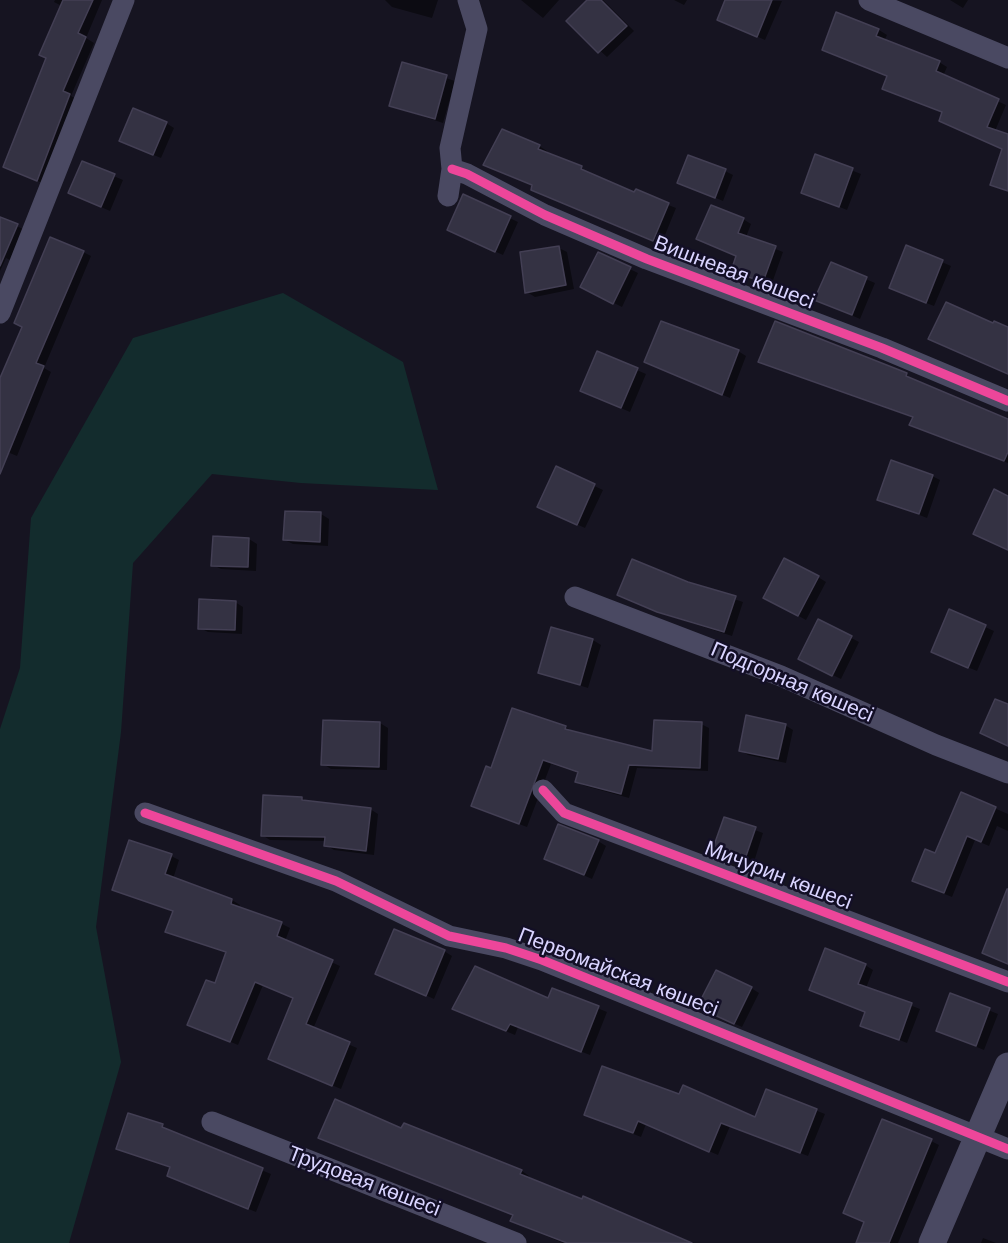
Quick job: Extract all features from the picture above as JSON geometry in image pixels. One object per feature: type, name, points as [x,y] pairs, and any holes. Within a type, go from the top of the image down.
[{"type":"street","points":[[0,313],[124,0]]},
{"type":"street","points":[[448,196],[452,169],[452,138],[477,29],[468,0]]},
{"type":"street","points":[[869,0],[1008,58]]},
{"type":"street","name":"Вишневая көшесі","points":[[452,169],[467,174],[544,215],[647,259],[882,348],[1008,401]]},
{"type":"street","name":"Подгорная көшесі","points":[[575,597],[782,676],[936,745],[1008,773]]},
{"type":"street","name":"Мичурин көшесі","points":[[543,790],[564,813],[1008,982]]},
{"type":"street","name":"Первомайская көшесі","points":[[146,813],[336,881],[449,936],[507,948],[542,960],[1008,1149]]},
{"type":"street","points":[[933,1243],[1008,1066]]},
{"type":"street","name":"Трудовая көшесі","points":[[212,1122],[442,1211],[516,1243]]},
{"type":"green space","points":[[283,293],[403,362],[438,490],[301,483],[212,474],[133,563],[121,732],[96,927],[121,1062],[69,1243],[0,1243],[0,729],[20,668],[31,518],[133,338]]},
{"type":"building","points":[[63,0],[93,0],[78,33],[86,37],[63,91],[70,94],[37,181],[3,167],[46,58],[39,55]]},
{"type":"building","points":[[587,0],[601,0],[627,26],[598,53],[566,21]]},
{"type":"building","points":[[725,0],[772,0],[757,37],[717,20]]},
{"type":"building","points":[[836,12],[879,29],[876,36],[940,61],[936,71],[999,99],[987,127],[1008,134],[1008,191],[990,185],[1002,149],[939,121],[942,112],[882,89],[887,76],[822,50]]},
{"type":"building","points":[[402,62],[447,75],[435,119],[389,106]]},
{"type":"building","points":[[133,108],[167,122],[153,155],[119,141]]},
{"type":"building","points":[[502,129],[540,145],[538,149],[582,166],[581,169],[634,192],[636,189],[669,203],[653,241],[531,190],[532,185],[483,165]]},
{"type":"building","points":[[815,154],[853,168],[839,207],[801,193]]},
{"type":"building","points":[[688,155],[726,169],[715,198],[677,183]]},
{"type":"building","points":[[82,161],[115,174],[101,207],[68,193]]},
{"type":"building","points":[[463,194],[511,216],[495,252],[447,230]]},
{"type":"building","points":[[711,205],[744,218],[738,233],[776,246],[763,282],[731,271],[736,256],[696,239]]},
{"type":"building","points":[[0,217],[18,224],[0,266]]},
{"type":"building","points":[[50,237],[84,251],[36,363],[44,366],[0,474],[0,378],[22,327],[14,323]]},
{"type":"building","points":[[906,245],[943,260],[926,303],[889,288]]},
{"type":"building","points":[[559,246],[566,285],[525,293],[520,252]]},
{"type":"building","points":[[598,252],[631,267],[613,304],[580,287]]},
{"type":"building","points":[[831,262],[867,277],[852,315],[814,300]]},
{"type":"building","points":[[946,302],[993,323],[994,321],[1008,327],[1008,374],[928,339]]},
{"type":"building","points":[[661,321],[739,350],[722,395],[644,362]]},
{"type":"building","points":[[775,321],[907,373],[906,376],[1008,419],[1008,452],[1004,461],[909,425],[913,417],[758,362]]},
{"type":"building","points":[[597,351],[638,368],[621,408],[580,391]]},
{"type":"building","points":[[891,460],[933,475],[919,514],[877,500]]},
{"type":"building","points":[[556,466],[595,484],[577,525],[537,507]]},
{"type":"building","points":[[994,489],[1008,496],[1008,550],[973,534]]},
{"type":"building","points":[[285,511],[321,512],[320,542],[283,540]]},
{"type":"building","points":[[213,536],[249,538],[248,567],[211,566]]},
{"type":"building","points":[[784,558],[819,576],[798,616],[763,598]]},
{"type":"building","points":[[632,559],[688,582],[736,596],[724,632],[657,612],[617,595]]},
{"type":"building","points":[[199,599],[236,601],[235,630],[198,629]]},
{"type":"building","points":[[949,609],[986,625],[968,668],[931,652]]},
{"type":"building","points":[[818,619],[852,636],[832,676],[798,659]]},
{"type":"building","points":[[551,627],[593,639],[580,685],[538,673]]},
{"type":"building","points":[[995,699],[1008,704],[1008,746],[980,733]]},
{"type":"building","points":[[512,708],[566,726],[565,729],[652,751],[654,720],[702,722],[700,768],[629,765],[621,794],[575,782],[578,772],[543,760],[519,824],[471,806],[486,766],[491,768]]},
{"type":"building","points":[[746,715],[786,724],[778,759],[739,751]]},
{"type":"building","points":[[323,720],[380,722],[379,767],[321,765]]},
{"type":"building","points":[[961,792],[996,807],[981,842],[967,836],[944,893],[912,881],[925,849],[935,853]]},
{"type":"building","points":[[263,795],[302,797],[302,800],[371,808],[366,851],[324,846],[325,837],[261,836]]},
{"type":"building","points":[[724,817],[756,827],[744,862],[712,851]]},
{"type":"building","points":[[558,824],[599,840],[584,875],[544,859]]},
{"type":"building","points":[[129,840],[172,854],[165,874],[232,899],[231,904],[282,922],[277,936],[333,960],[306,1024],[350,1042],[332,1086],[268,1059],[293,998],[255,982],[230,1042],[187,1025],[206,980],[215,983],[226,952],[165,932],[173,911],[112,890]]},
{"type":"building","points":[[1008,889],[1008,964],[982,953]]},
{"type":"building","points":[[394,929],[445,950],[426,996],[375,974]]},
{"type":"building","points":[[825,948],[866,964],[858,984],[912,1003],[899,1040],[860,1026],[865,1012],[809,990]]},
{"type":"building","points":[[475,966],[548,998],[552,988],[599,1006],[581,1052],[510,1024],[506,1031],[452,1009]]},
{"type":"building","points":[[716,970],[752,987],[734,1024],[697,1007]]},
{"type":"building","points":[[950,993],[990,1008],[976,1046],[936,1031]]},
{"type":"building","points":[[602,1066],[679,1094],[683,1085],[755,1117],[766,1089],[817,1109],[800,1153],[721,1123],[709,1152],[638,1121],[633,1133],[584,1115]]},
{"type":"building","points":[[335,1099],[401,1128],[404,1123],[522,1170],[520,1174],[582,1199],[583,1196],[692,1243],[567,1243],[510,1221],[513,1215],[318,1138]]},
{"type":"building","points":[[128,1113],[163,1124],[162,1127],[263,1168],[248,1209],[167,1176],[170,1167],[116,1149]]},
{"type":"building","points":[[882,1119],[932,1139],[889,1243],[856,1243],[864,1222],[843,1213]]},
{"type":"cycle path","points":[[452,169],[467,174],[545,215],[647,259],[882,348],[1008,401]]},
{"type":"cycle path","points":[[543,790],[564,813],[1008,982]]},
{"type":"cycle path","points":[[145,813],[336,881],[449,936],[506,948],[542,960],[1008,1149]]}]
